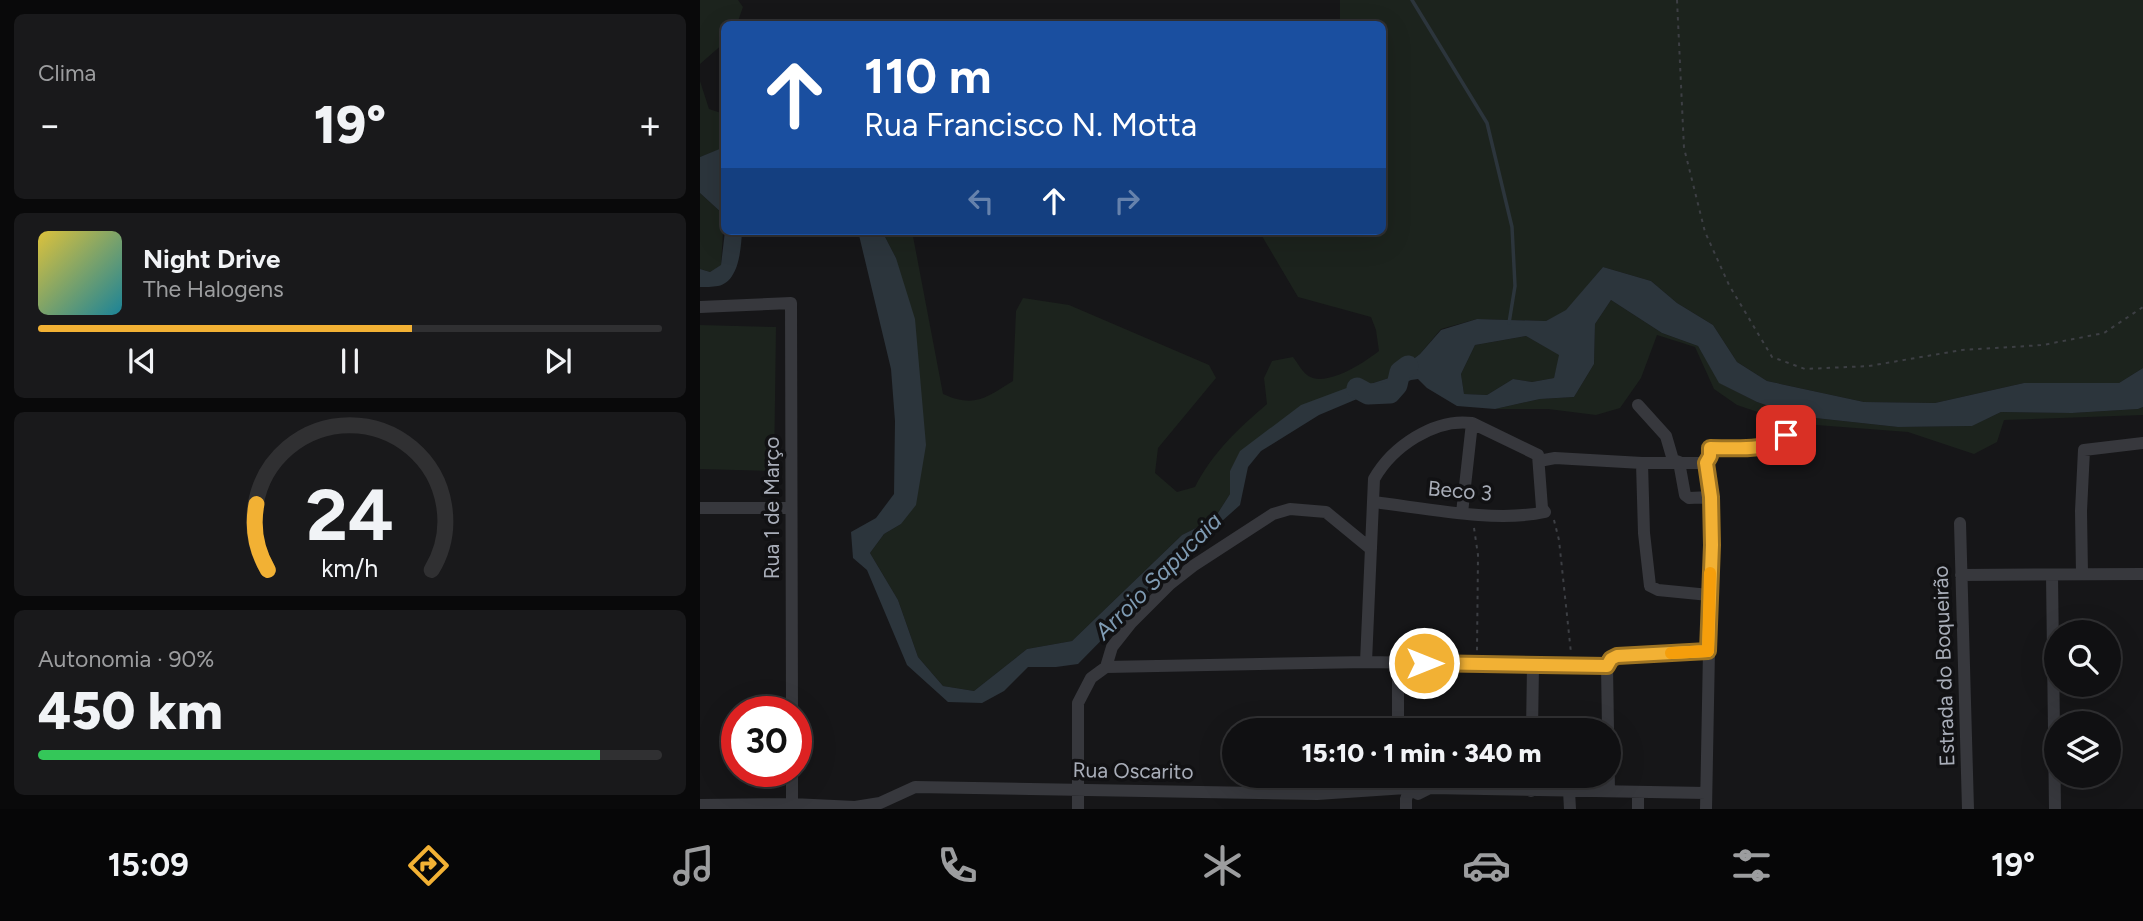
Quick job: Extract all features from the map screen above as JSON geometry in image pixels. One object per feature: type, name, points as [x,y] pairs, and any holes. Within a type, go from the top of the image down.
[{"type":"street","name":"Rua 1 de Março","points":[[700,307],[791,303],[792,696]]},
{"type":"street","points":[[1639,405],[1666,436],[1673,460],[1679,462]]},
{"type":"street","points":[[1366,662],[1374,479],[1381,467],[1412,439],[1461,421],[1472,423],[1538,455],[1542,508],[1545,512]]},
{"type":"street","points":[[1466,513],[1472,423]]},
{"type":"street","points":[[1706,809],[1711,497],[1706,463],[1710,448],[1765,446],[1779,443],[1786,435]]},
{"type":"street","points":[[2082,574],[2084,450],[2143,443]]},
{"type":"street","points":[[1539,461],[1555,458],[1642,463],[1706,463]]},
{"type":"street","points":[[1679,462],[1685,495],[1689,498],[1711,497]]},
{"type":"street","points":[[1642,463],[1644,533],[1650,586],[1658,590],[1709,595]]},
{"type":"street","name":"Beco 3","points":[[1373,502],[1466,513],[1510,515],[1545,512]]},
{"type":"street","points":[[700,508],[790,508]]},
{"type":"street","points":[[1106,667],[1112,647],[1131,623],[1171,584],[1193,566],[1273,514],[1290,509],[1326,512],[1371,550]]},
{"type":"street","name":"Estrada do Boqueirão","points":[[1960,523],[1968,809]]},
{"type":"street","points":[[1961,575],[2143,574]]},
{"type":"street","points":[[2052,575],[2055,809]]},
{"type":"street","points":[[1609,791],[1607,666],[1611,659],[1617,656],[1708,651]]},
{"type":"street","points":[[1078,809],[1078,703],[1091,678],[1106,667],[1366,662],[1607,666]]},
{"type":"street","points":[[1398,663],[1398,718]]},
{"type":"street","points":[[1532,718],[1533,666]]},
{"type":"street","points":[[792,787],[792,806]]},
{"type":"street","name":"Rua Oscarito","points":[[700,804],[855,807],[880,803],[915,787],[1317,794],[1377,788]]},
{"type":"street","points":[[1406,809],[1407,788]]},
{"type":"street","name":"Rua Oscarito","points":[[1411,788],[1418,794],[1426,788]]},
{"type":"street","points":[[1423,809],[1423,798],[1428,788]]},
{"type":"street","points":[[1480,788],[1706,793]]},
{"type":"street","points":[[1569,791],[1570,809]]},
{"type":"street","points":[[1638,792],[1638,809]]},
{"type":"path","points":[[1677,0],[1684,148],[1705,232],[1730,285],[1772,357],[1805,369],[1831,368],[1869,366],[1962,350],[2043,345],[2104,333],[2143,307]]},
{"type":"path","points":[[1545,512],[1552,512],[1559,540],[1572,666]]},
{"type":"path","points":[[1466,513],[1478,555],[1477,663]]},
{"type":"shaded area","points":[[700,0],[738,0],[743,7],[738,21],[721,21],[721,46],[700,64]]},
{"type":"shaded area","points":[[1340,0],[2143,0],[2143,368],[2119,383],[2024,383],[1935,403],[1864,402],[1767,381],[1737,362],[1713,325],[1677,303],[1651,281],[1603,267],[1566,311],[1546,321],[1477,319],[1441,329],[1420,354],[1389,378],[1367,385],[1352,386],[1230,471],[1230,494],[1214,519],[1182,535],[1072,641],[1027,649],[974,691],[943,686],[918,657],[898,600],[870,553],[884,534],[901,524],[896,258],[884,235],[913,235],[943,394],[972,401],[1013,381],[1016,311],[1023,298],[1069,305],[1209,365],[1216,378],[1158,448],[1155,473],[1177,492],[1195,487],[1227,442],[1267,404],[1264,378],[1272,361],[1293,357],[1307,375],[1324,379],[1345,372],[1379,351],[1371,317],[1298,297],[1261,235],[1386,235],[1386,21],[1340,21]]},
{"type":"shaded area","points":[[700,81],[709,109],[721,113],[721,149],[700,157]]},
{"type":"shaded area","points":[[700,193],[721,212],[723,235],[721,266],[710,272],[700,269]]},
{"type":"shaded area","points":[[1611,300],[1662,333],[1698,346],[1720,383],[1757,402],[1797,416],[1898,427],[1971,426],[2001,412],[2072,413],[2143,407],[2143,415],[2004,420],[1997,442],[1974,454],[1908,432],[1790,423],[1737,405],[1714,389],[1695,347],[1657,335],[1641,378],[1620,408],[1596,415],[1548,409],[1495,409],[1540,399],[1574,397],[1594,364],[1595,324]]},
{"type":"shaded area","points":[[700,325],[776,327],[774,471],[700,469]]},
{"type":"shaded area","points":[[1526,336],[1560,355],[1554,378],[1532,382],[1513,379],[1487,395],[1464,394],[1461,374],[1475,345]]},
{"type":"water","points":[[721,148],[721,212],[700,193],[700,157]]},
{"type":"water","points":[[725,235],[742,235],[735,272],[725,283],[718,286],[700,287],[700,269],[710,272],[721,265]]},
{"type":"water","points":[[859,235],[884,235],[896,258],[915,319],[926,445],[916,505],[901,524],[884,534],[870,553],[898,600],[918,657],[943,686],[974,691],[1027,649],[1072,641],[1182,535],[1214,519],[1230,494],[1230,471],[1240,451],[1301,405],[1352,386],[1367,385],[1389,378],[1420,354],[1441,330],[1477,319],[1546,321],[1566,310],[1603,267],[1651,281],[1677,303],[1713,325],[1737,362],[1767,381],[1864,402],[1935,403],[2024,383],[2119,383],[2143,368],[2143,407],[2138,409],[2072,413],[2001,412],[1972,426],[1898,427],[1797,416],[1757,402],[1719,383],[1698,346],[1662,333],[1611,300],[1595,324],[1594,364],[1574,397],[1540,399],[1495,409],[1457,406],[1427,388],[1418,379],[1372,398],[1357,399],[1319,415],[1261,451],[1248,467],[1240,505],[1193,547],[1078,664],[1028,667],[1004,691],[982,703],[948,702],[907,665],[867,570],[853,558],[851,532],[876,518],[894,494],[895,421],[891,369]],"holes":[[[1526,336],[1559,355],[1554,378],[1532,382],[1513,379],[1487,395],[1464,394],[1461,374],[1475,345]]]},
{"type":"waterway","points":[[1412,0],[1487,123],[1512,227],[1515,286],[1509,323]]},
{"type":"waterway","name":"Arroio Sapucaia","points":[[1357,388],[1368,394],[1390,393],[1397,385],[1400,372],[1408,366]]},
{"type":"slow traffic","points":[[1671,653],[1708,651],[1710,573]]},
{"type":"route","points":[[1424,663],[1607,666],[1611,659],[1617,656],[1708,651],[1712,545],[1711,497],[1706,463],[1710,448],[1765,446],[1779,443],[1786,435]]}]
